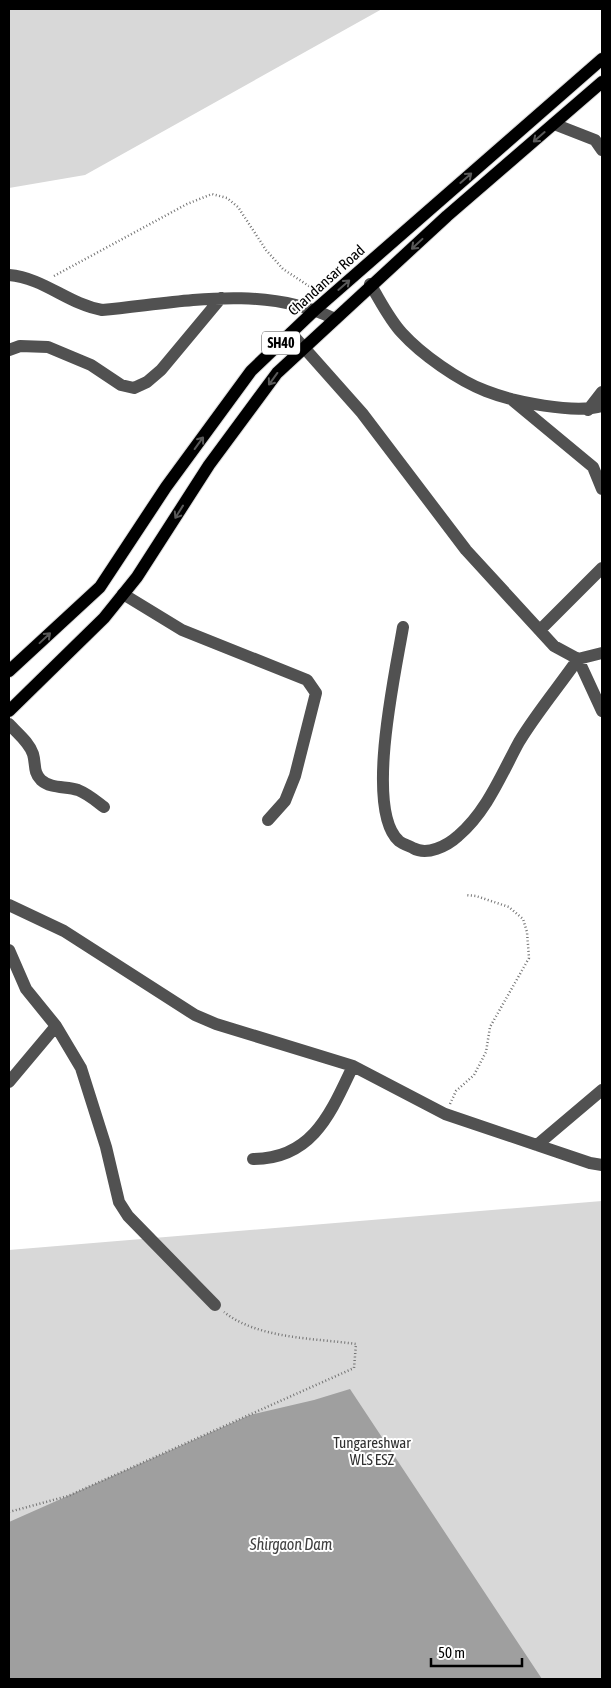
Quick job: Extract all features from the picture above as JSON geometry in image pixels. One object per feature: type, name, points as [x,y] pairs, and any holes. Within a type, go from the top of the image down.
[{"type":"main road","name":"Chandansar Road","points":[[9,671],[100,587],[166,487],[251,371],[329,298],[602,59]]},
{"type":"main road","points":[[9,710],[104,618],[137,577],[209,465],[277,373],[370,284],[602,82]]},
{"type":"street","points":[[554,124],[595,140],[602,150]]},
{"type":"street","points":[[9,275],[24,276],[42,283],[89,308],[102,310],[221,298],[262,299],[316,310],[335,318]]},
{"type":"street","points":[[370,284],[401,332],[432,360],[486,391],[540,404],[588,410],[602,406]]},
{"type":"street","points":[[9,350],[20,346],[48,347],[91,366],[121,385],[134,388],[147,382],[161,370],[221,298]]},
{"type":"street","points":[[291,333],[362,413],[466,550],[554,646],[578,659],[602,711]]},
{"type":"street","points":[[588,410],[602,392]]},
{"type":"street","points":[[507,396],[593,467],[602,489]]},
{"type":"street","points":[[540,630],[602,568]]},
{"type":"street","points":[[123,594],[182,630],[307,680],[316,693],[294,776],[285,801],[268,820]]},
{"type":"street","points":[[403,627],[387,719],[382,795],[391,828],[399,841],[418,851],[433,850],[457,838],[482,811],[520,740],[578,659],[602,654]]},
{"type":"street","points":[[9,724],[27,744],[33,755],[34,768],[39,778],[45,783],[78,790],[104,807]]},
{"type":"street","points":[[9,905],[64,931],[195,1015],[216,1024],[353,1066],[445,1114],[490,1131],[590,1163],[602,1165]]},
{"type":"street","points":[[9,950],[26,989],[56,1026],[81,1068],[106,1146],[120,1202],[128,1216],[215,1305]]},
{"type":"street","points":[[9,1082],[56,1026]]},
{"type":"street","points":[[253,1159],[267,1159],[285,1155],[310,1138],[330,1114],[353,1066]]},
{"type":"street","points":[[537,1145],[602,1090]]},
{"type":"path","points":[[42,283],[187,204],[212,194],[227,198],[238,207],[266,250],[283,269],[329,298]]},
{"type":"path","points":[[445,1114],[456,1091],[474,1075],[486,1052],[490,1027],[529,958],[527,932],[523,919],[509,907],[476,896],[466,895]]},
{"type":"path","points":[[9,1512],[68,1496],[354,1368],[356,1344],[270,1332],[236,1321],[215,1305]]},
{"type":"green space","points":[[9,9],[382,9],[85,175],[9,188]]},
{"type":"green space","name":"Tungareshwar WLS ESZ","points":[[602,1201],[602,1679],[9,1679],[9,1250]]},
{"type":"water","name":"Shirgaon Dam","points":[[350,1389],[542,1679],[9,1679],[9,1522],[250,1415],[314,1400]]}]
